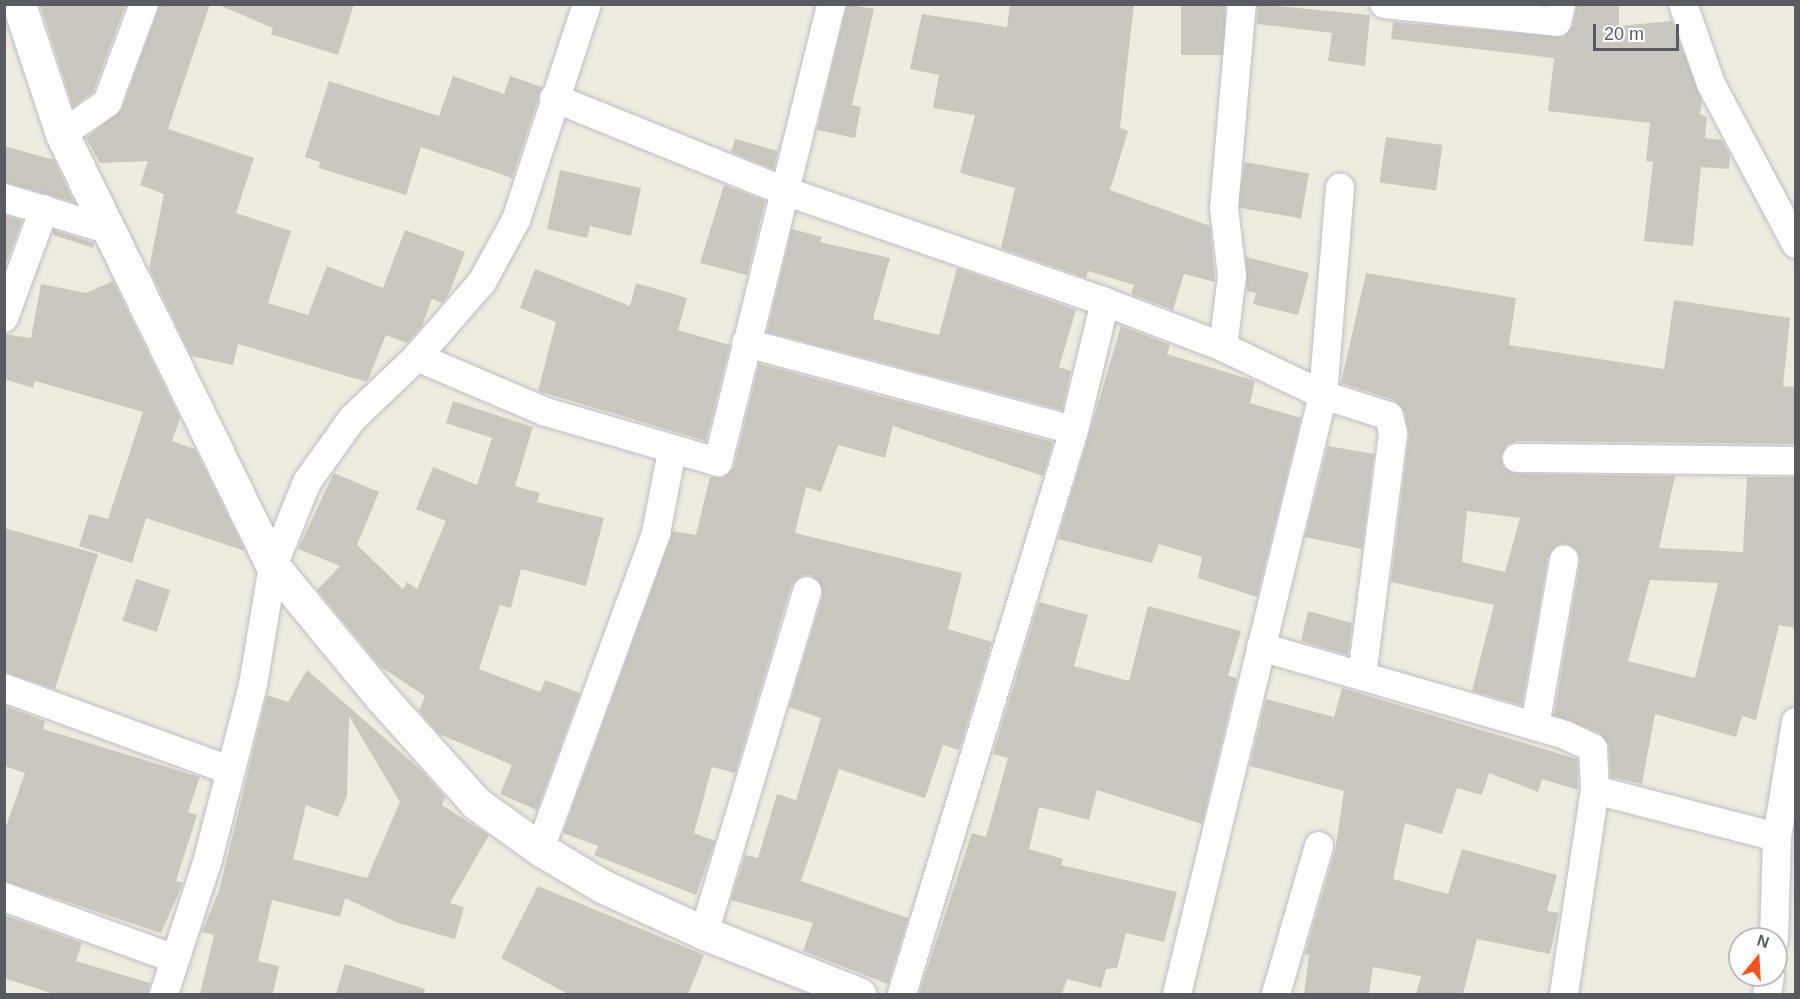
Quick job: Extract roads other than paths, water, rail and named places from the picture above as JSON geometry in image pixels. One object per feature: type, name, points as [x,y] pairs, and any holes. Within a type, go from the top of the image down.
[{"type":"street","points":[[19,4],[62,134],[273,566],[476,803],[540,849],[602,886],[704,933],[859,994]]},
{"type":"street","points":[[62,134],[107,103],[144,4]]},
{"type":"street","points":[[164,994],[253,685],[273,566],[308,482],[352,419],[417,357],[482,282],[516,220],[554,98],[587,4]]},
{"type":"street","points":[[417,357],[546,412],[672,451],[718,462],[782,190],[831,4]]},
{"type":"street","points":[[1223,347],[1232,276],[1224,207],[1242,4]]},
{"type":"street","points":[[1384,4],[1557,22],[1560,4]]},
{"type":"street","points":[[1683,4],[1712,84],[1796,244]]},
{"type":"street","points":[[554,98],[782,190],[1105,302],[1223,347],[1323,395],[1389,416],[1394,434],[1362,675]]},
{"type":"street","points":[[1177,994],[1323,395],[1340,188]]},
{"type":"street","points":[[4,198],[110,230]]},
{"type":"street","points":[[4,318],[44,209]]},
{"type":"street","points":[[902,994],[1074,430],[1105,302]]},
{"type":"street","points":[[746,343],[1074,430]]},
{"type":"street","points":[[540,849],[656,532],[672,451]]},
{"type":"street","points":[[1517,458],[1796,461]]},
{"type":"street","points":[[1535,726],[1564,560]]},
{"type":"street","points":[[704,933],[807,591]]},
{"type":"street","points":[[1261,647],[1535,726],[1593,748],[1595,790],[1564,994]]},
{"type":"street","points":[[4,688],[229,770]]},
{"type":"street","points":[[1774,927],[1777,837],[1793,772],[1796,722]]},
{"type":"street","points":[[1595,790],[1777,837]]},
{"type":"street","points":[[1276,994],[1319,846]]},
{"type":"street","points":[[4,897],[175,959]]}]
